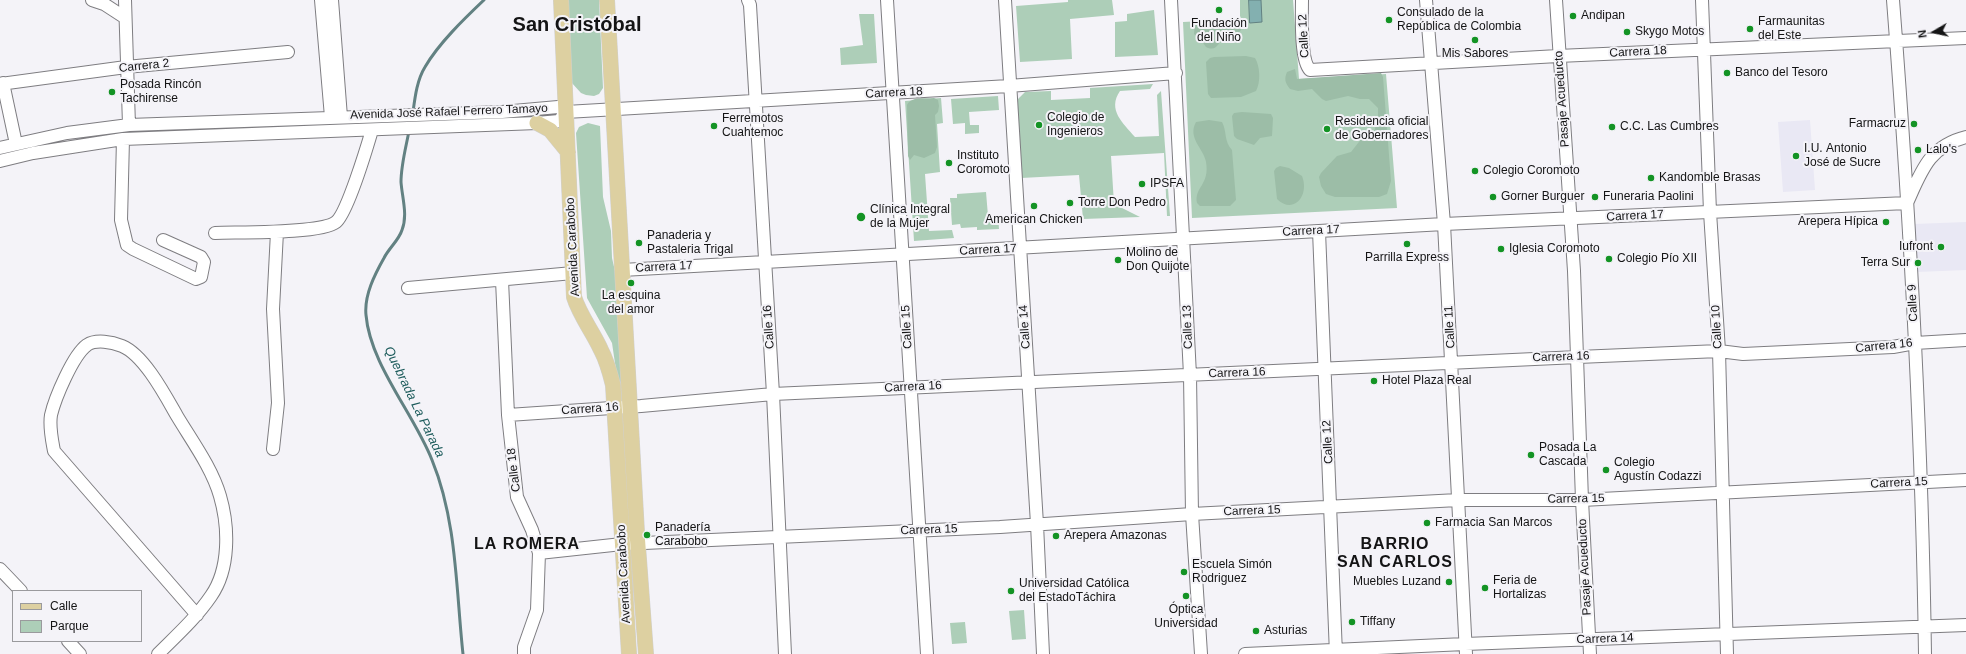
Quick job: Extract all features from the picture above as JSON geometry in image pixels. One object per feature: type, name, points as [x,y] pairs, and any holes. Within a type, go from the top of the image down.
[{"type":"main road","name":"Avenida Carabobo","points":[[561,0],[574,297],[578,308],[608,364],[613,385],[629,654]]},
{"type":"main road","name":"Avenida Carabobo","points":[[607,0],[638,544],[646,654]]},
{"type":"main road","points":[[537,123],[550,130],[568,152]]},
{"type":"street","points":[[92,0],[104,4],[124,17]]},
{"type":"street","points":[[125,0],[124,17],[129,125]]},
{"type":"street","points":[[321,0],[336,117]]},
{"type":"street","points":[[332,0],[336,117]]},
{"type":"street","name":"Calle 16","points":[[748,0],[750,5],[773,394],[785,654]]},
{"type":"street","name":"Calle 15","points":[[887,0],[927,654]]},
{"type":"street","name":"Calle 14","points":[[1005,0],[1009,86],[1029,382],[1043,654]]},
{"type":"street","name":"Calle 13","points":[[1171,0],[1176,73],[1190,375],[1192,514],[1201,654]]},
{"type":"street","name":"Calle 12","points":[[1302,0],[1304,55],[1306,66],[1310,70]]},
{"type":"street","name":"Calle 11","points":[[1426,0],[1444,224],[1466,649]]},
{"type":"street","name":"Pasaje Acueducto","points":[[1556,0],[1558,56],[1578,356],[1582,500],[1590,654]]},
{"type":"street","name":"Calle 10","points":[[1702,0],[1710,212],[1718,351],[1727,654]]},
{"type":"street","name":"Calle 9","points":[[1893,0],[1915,343],[1921,482],[1925,654]]},
{"type":"street","name":"Carrera 18","points":[[1310,70],[1558,56],[1966,38]]},
{"type":"street","name":"Carrera 2","points":[[2,84],[126,67],[288,52]]},
{"type":"street","name":"Carrera 18","points":[[566,112],[1009,86],[1176,73]]},
{"type":"street","points":[[2,84],[16,144]]},
{"type":"street","name":"Avenida José Rafael Ferrero Tamayo","points":[[0,148],[67,133],[129,125],[502,112],[558,108],[566,112],[559,121],[537,123],[123,138],[33,153],[0,161]]},
{"type":"street","points":[[215,233],[277,232],[323,227],[336,222],[342,215],[372,130]]},
{"type":"street","points":[[1907,203],[1929,159],[1942,146],[1966,137]]},
{"type":"street","points":[[123,138],[121,220],[127,245],[133,250],[196,279],[201,277],[204,262],[201,257],[163,240]]},
{"type":"street","name":"Carrera 17","points":[[622,270],[1319,230],[1907,203]]},
{"type":"street","name":"Calle 12","points":[[1319,230],[1336,652]]},
{"type":"street","points":[[273,449],[278,402],[273,309],[277,232]]},
{"type":"street","points":[[408,288],[573,273]]},
{"type":"street","name":"Calle 18","points":[[502,280],[508,415],[517,497],[532,530],[539,553],[536,610],[524,647],[524,654]]},
{"type":"street","name":"Carrera 16","points":[[508,415],[631,407],[773,394],[1578,356],[1718,351],[1751,354],[1893,347],[1915,343],[1966,340]]},
{"type":"street","points":[[158,654],[197,615],[212,595],[217,584],[224,557],[226,532],[220,496],[208,470],[174,410],[135,354],[122,346],[110,342],[97,341],[87,345],[78,354],[68,371],[51,416],[51,433],[54,451],[197,615]]},
{"type":"street","name":"Carrera 15","points":[[539,553],[622,544],[1037,524],[1458,500],[1582,500],[1966,480]]},
{"type":"street","points":[[0,569],[20,590]]},
{"type":"street","name":"Carrera 14","points":[[1245,654],[1466,649],[1589,639],[1966,626]]},
{"type":"street","points":[[69,642],[77,653]]},
{"type":"shaded area","name":"I.U. Antonio José de Sucre","points":[[1810,120],[1815,190],[1783,192],[1778,122]]},
{"type":"shaded area","name":"Iufront","points":[[1966,222],[1966,270],[1917,272],[1914,224]]},
{"type":"green space","points":[[568,0],[599,0],[603,88],[599,94],[594,96],[581,93],[571,82]]},
{"type":"green space","points":[[1068,0],[1112,0],[1114,15],[1070,19],[1072,59],[1020,62],[1016,6],[1068,2]]},
{"type":"green space","points":[[1240,0],[1293,0],[1299,79],[1386,74],[1397,208],[1192,218],[1183,22],[1240,19]]},
{"type":"green space","points":[[1154,10],[1158,55],[1115,57],[1115,22],[1127,21],[1127,14]]},
{"type":"green space","points":[[859,14],[874,14],[877,63],[841,65],[840,48],[863,45]]},
{"type":"green space","points":[[1240,21],[1241,30],[1235,37],[1226,35],[1216,47],[1213,48],[1206,47],[1194,34],[1195,23]]},
{"type":"green space","points":[[1246,56],[1255,58],[1258,65],[1259,79],[1256,91],[1241,97],[1211,98],[1208,94],[1206,62],[1210,58],[1214,57]]},
{"type":"green space","points":[[1295,69],[1297,79],[1381,73],[1383,77],[1391,181],[1387,194],[1379,197],[1335,197],[1326,194],[1321,186],[1319,177],[1321,173],[1337,156],[1351,152],[1362,138],[1374,132],[1378,118],[1378,108],[1369,99],[1360,99],[1348,96],[1326,101],[1312,89],[1298,91],[1290,89],[1285,79],[1286,74],[1287,72]]},
{"type":"green space","points":[[1153,84],[1150,89],[1120,91],[1116,98],[1115,104],[1118,116],[1135,137],[1159,136],[1157,95],[1161,91],[1170,216],[1167,216],[1164,153],[1111,156],[1114,204],[1140,217],[1083,219],[1079,175],[1021,178],[1016,101],[1025,92],[1051,91],[1051,100],[1090,98],[1090,88]]},
{"type":"green space","points":[[998,96],[999,110],[969,112],[970,125],[979,125],[979,133],[965,134],[965,123],[953,124],[951,99]]},
{"type":"green space","points":[[934,98],[938,100],[939,106],[938,112],[935,115],[937,147],[935,153],[924,158],[914,155],[910,160],[908,156],[907,105],[915,99]]},
{"type":"green space","points":[[941,98],[943,123],[937,124],[940,172],[925,174],[929,231],[952,230],[954,238],[914,241],[905,101]]},
{"type":"green space","points":[[1242,112],[1271,114],[1273,118],[1272,136],[1260,138],[1254,145],[1237,139],[1234,136],[1232,116],[1234,113]]},
{"type":"green space","points":[[1209,120],[1222,122],[1229,147],[1232,150],[1236,200],[1230,206],[1200,206],[1197,203],[1198,193],[1206,176],[1207,170],[1205,157],[1193,133],[1196,122]]},
{"type":"green space","points":[[588,123],[600,126],[603,197],[611,231],[612,258],[620,293],[626,389],[619,390],[612,343],[587,298],[576,133],[579,127]]},
{"type":"green space","points":[[1280,166],[1289,168],[1302,176],[1304,190],[1302,196],[1294,204],[1289,205],[1277,199],[1274,171]]},
{"type":"green space","points":[[986,192],[988,216],[998,216],[999,229],[977,230],[977,227],[961,228],[960,224],[952,225],[950,198],[957,198],[957,194]]},
{"type":"green space","points":[[1024,610],[1026,639],[1012,640],[1009,611]]},
{"type":"green space","points":[[965,622],[967,643],[952,644],[950,623]]},
{"type":"water","points":[[1249,0],[1261,0],[1262,22],[1250,23]]},
{"type":"waterway","name":"Quebrada La Parada","points":[[413,112],[418,83],[425,67],[445,40],[484,0]]},
{"type":"waterway","name":"Quebrada La Parada","points":[[409,131],[401,176],[405,212],[404,224],[401,234],[386,254],[368,292],[366,315],[369,333],[375,352],[424,443],[440,483],[451,531],[463,654]]},
{"type":"place","name":"Fundación del Niño","points":[[1219,10]]},
{"type":"place","name":"Andipan","points":[[1573,16]]},
{"type":"place","name":"Consulado de la República de Colombia","points":[[1389,20]]},
{"type":"place","name":"Farmaunitas del Este","points":[[1750,29]]},
{"type":"place","name":"Skygo Motos","points":[[1627,32]]},
{"type":"place","name":"Mis Sabores","points":[[1475,40]]},
{"type":"place","name":"Banco del Tesoro","points":[[1727,73]]},
{"type":"place","name":"Posada Rincón Tachirense","points":[[112,92]]},
{"type":"place","name":"Farmacruz","points":[[1914,124]]},
{"type":"place","name":"Colegio de Ingenieros","points":[[1039,125]]},
{"type":"place","name":"Ferremotos Cuahtemoc","points":[[714,126]]},
{"type":"place","name":"C.C. Las Cumbres","points":[[1612,127]]},
{"type":"place","name":"Residencia oficial de Gobernadores","points":[[1327,129]]},
{"type":"place","name":"Lalo's","points":[[1918,150]]},
{"type":"place","name":"I.U. Antonio José de Sucre","points":[[1796,156]]},
{"type":"place","name":"Instituto Coromoto","points":[[949,163]]},
{"type":"place","name":"Colegio Coromoto","points":[[1475,171]]},
{"type":"place","name":"Kandomble Brasas","points":[[1651,178]]},
{"type":"place","name":"IPSFA","points":[[1142,184]]},
{"type":"place","name":"Gorner Burguer","points":[[1493,197]]},
{"type":"place","name":"Funeraria Paolini","points":[[1595,197]]},
{"type":"place","name":"Torre Don Pedro","points":[[1070,203]]},
{"type":"place","name":"American Chicken","points":[[1034,206]]},
{"type":"place","name":"Clínica Integral de la Mujer","points":[[861,217]]},
{"type":"place","name":"Arepera Hípica","points":[[1886,222]]},
{"type":"place","name":"Panaderia y Pastaleria Trigal","points":[[639,243]]},
{"type":"place","name":"Parrilla Express","points":[[1407,244]]},
{"type":"place","name":"Iufront","points":[[1941,247]]},
{"type":"place","name":"Iglesia Coromoto","points":[[1501,249]]},
{"type":"place","name":"Colegio Pío XII","points":[[1609,259]]},
{"type":"place","name":"Molino de Don Quijote","points":[[1118,260]]},
{"type":"place","name":"Terra Sur","points":[[1918,263]]},
{"type":"place","name":"La esquina del amor","points":[[631,283]]},
{"type":"place","name":"Hotel Plaza Real","points":[[1374,381]]},
{"type":"place","name":"Posada La Cascada","points":[[1531,455]]},
{"type":"place","name":"Colegio Agustín Codazzi","points":[[1606,470]]},
{"type":"place","name":"Farmacia San Marcos","points":[[1427,523]]},
{"type":"place","name":"Panadería Carabobo","points":[[647,535]]},
{"type":"place","name":"Arepera Amazonas","points":[[1056,536]]},
{"type":"place","name":"Escuela Simón Rodriguez","points":[[1184,572]]},
{"type":"place","name":"Muebles Luzand","points":[[1449,582]]},
{"type":"place","name":"Feria de Hortalizas","points":[[1485,588]]},
{"type":"place","name":"Universidad Católica del EstadoTáchira","points":[[1011,591]]},
{"type":"place","name":"Óptica Universidad","points":[[1186,596]]},
{"type":"place","name":"Tiffany","points":[[1352,622]]},
{"type":"place","name":"Asturias","points":[[1256,631]]},
{"type":"district","name":"San Cristóbal","points":[[577,25]]},
{"type":"district","name":"LA ROMERA","points":[[527,545]]},
{"type":"district","name":"BARRIO SAN CARLOS","points":[[1395,554]]}]
